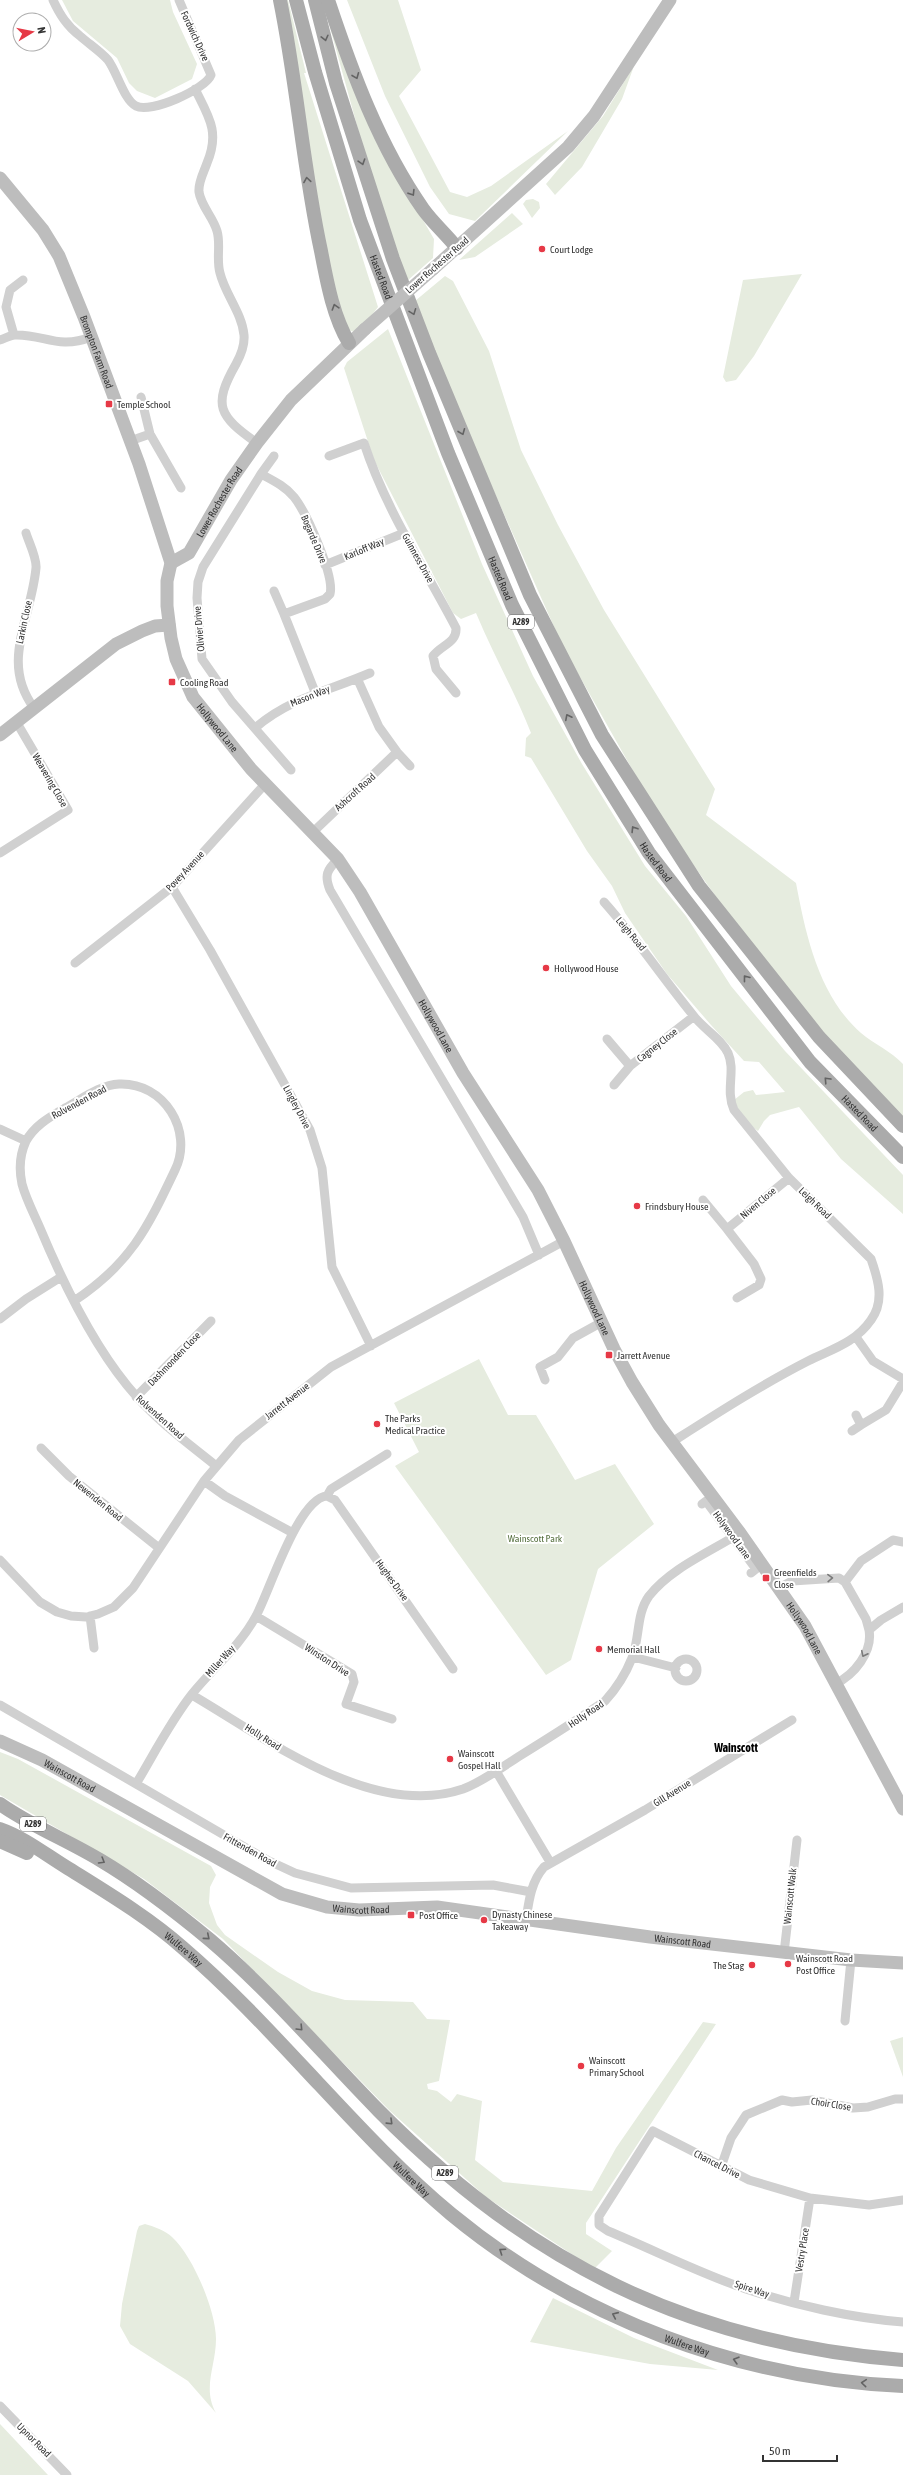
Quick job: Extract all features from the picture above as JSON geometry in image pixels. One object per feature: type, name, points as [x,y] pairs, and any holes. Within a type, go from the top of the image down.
[{"type":"main road","points":[[280,0],[293,64],[314,222],[334,306],[342,332],[350,343]]},
{"type":"main road","name":"Hasted Road","points":[[296,0],[315,72],[360,220],[448,454],[512,605],[585,750],[649,853],[810,1062],[903,1158]]},
{"type":"main road","name":"Hasted Road","points":[[315,0],[336,83],[393,259],[429,353],[530,595],[602,736],[699,886],[819,1037],[903,1126]]},
{"type":"main road","points":[[328,0],[355,75],[392,156],[423,209],[457,248]]},
{"type":"main road","name":"Lower Rochester Road","points":[[171,564],[189,553],[231,480],[257,443],[291,400],[365,329],[568,147],[594,116],[670,0]]},
{"type":"main road","name":"Brompton Farm Road","points":[[0,178],[43,230],[59,256],[130,441],[171,564]]},
{"type":"main road","name":"Hollywood Lane","points":[[171,564],[167,581],[169,625],[176,659],[193,697],[220,732],[338,859],[368,905],[437,1029],[538,1190],[632,1382],[736,1535],[779,1588],[805,1626],[903,1809]]},
{"type":"main road","points":[[0,735],[116,644],[155,626],[169,625]]},
{"type":"main road","name":"Wainscott Road","points":[[0,1742],[12,1745],[42,1760],[282,1894],[327,1907],[358,1910],[437,1907],[565,1927],[784,1953],[852,1960],[903,1962]]},
{"type":"main road","name":"A289","points":[[0,1804],[114,1868],[190,1923],[255,1982],[380,2112],[435,2165],[499,2217],[553,2253],[636,2296],[722,2328],[812,2350],[903,2360]]},
{"type":"main road","name":"Wulfere Way","points":[[0,1829],[101,1889],[182,1947],[261,2022],[413,2181],[452,2214],[514,2259],[562,2288],[609,2312],[688,2345],[780,2370],[858,2383],[903,2386]]},
{"type":"main road","name":"A289","points":[[0,1840],[54,1868],[101,1889]]},
{"type":"street","name":"Fordwich Drive","points":[[53,0],[68,26],[107,60],[134,105],[142,109],[155,108],[195,89],[208,81],[211,73],[179,0]]},
{"type":"street","points":[[195,89],[211,122],[214,138],[199,191],[217,230],[219,272],[241,322],[244,337],[240,356],[223,387],[222,404],[232,423],[257,443]]},
{"type":"street","points":[[14,335],[6,307],[10,290],[23,280]]},
{"type":"street","points":[[0,340],[14,335],[66,343],[77,342],[91,337]]},
{"type":"street","points":[[141,397],[150,434],[181,488]]},
{"type":"street","points":[[130,441],[150,434]]},
{"type":"street","name":"Guinness Drive","points":[[329,456],[364,443],[378,480],[404,533],[456,628],[456,635],[452,640],[437,650],[433,656],[436,669],[456,694]]},
{"type":"street","points":[[261,474],[274,456]]},
{"type":"street","name":"Bogarde Drive","points":[[261,474],[286,489],[294,498],[308,521],[331,580],[330,594],[325,598],[284,614]]},
{"type":"street","name":"Olivier Drive","points":[[261,474],[203,567],[198,582],[197,598],[202,658],[221,688],[291,770]]},
{"type":"street","name":"Larkin Close","points":[[26,533],[36,567],[16,664],[18,682],[24,696],[34,708]]},
{"type":"street","name":"Karloff Way","points":[[325,566],[404,533]]},
{"type":"street","points":[[274,591],[315,692]]},
{"type":"street","name":"Mason Way","points":[[255,728],[286,706],[315,692],[370,673]]},
{"type":"street","points":[[357,678],[379,727],[397,752],[410,766]]},
{"type":"street","name":"Weavering Close","points":[[0,853],[68,810],[16,723]]},
{"type":"street","name":"Ashcroft Road","points":[[313,832],[397,752]]},
{"type":"street","name":"Povey Avenue","points":[[75,963],[172,887],[266,783]]},
{"type":"street","points":[[338,859],[328,869],[326,878],[330,890],[523,1217],[539,1254]]},
{"type":"street","name":"Lingley Drive","points":[[172,887],[210,950],[310,1130],[322,1168],[332,1267],[371,1346]]},
{"type":"street","name":"Leigh Road","points":[[604,902],[638,940],[694,1017],[723,1046],[728,1054],[731,1064],[729,1099],[734,1110],[789,1178],[871,1259],[878,1277],[880,1292],[877,1308],[872,1320],[856,1337],[837,1349],[808,1361],[672,1442]]},
{"type":"street","name":"Cagney Close","points":[[607,1039],[630,1066],[694,1017]]},
{"type":"street","points":[[614,1086],[630,1066]]},
{"type":"street","name":"Rolvenden Road","points":[[74,1301],[106,1278],[136,1244],[178,1164],[181,1140],[178,1124],[167,1106],[152,1092],[128,1084],[112,1085],[101,1088],[43,1121],[26,1141],[20,1165],[22,1184],[61,1278],[74,1301],[115,1368],[136,1397],[215,1465]]},
{"type":"street","points":[[0,1129],[26,1141]]},
{"type":"street","name":"Niven Close","points":[[728,1229],[789,1178]]},
{"type":"street","points":[[703,1200],[728,1229],[754,1264],[761,1279],[759,1285],[737,1298]]},
{"type":"street","name":"Jarrett Avenue","points":[[0,1560],[31,1593],[49,1609],[71,1616],[90,1616],[107,1611],[122,1602],[133,1588],[215,1465],[239,1440],[331,1367],[564,1241]]},
{"type":"street","points":[[0,1319],[30,1296],[61,1278]]},
{"type":"street","name":"Dashmonden Close","points":[[136,1397],[211,1320]]},
{"type":"street","points":[[545,1380],[540,1367],[558,1357],[573,1338],[602,1322]]},
{"type":"street","points":[[856,1337],[873,1361],[903,1379]]},
{"type":"street","points":[[852,1431],[886,1410],[903,1382]]},
{"type":"street","points":[[856,1415],[861,1425]]},
{"type":"street","name":"Newenden Road","points":[[41,1448],[69,1476],[159,1548]]},
{"type":"street","name":"Miller Way","points":[[136,1784],[177,1714],[225,1658],[256,1616],[280,1558],[302,1517],[320,1498],[327,1496],[331,1489],[387,1454]]},
{"type":"street","points":[[204,1481],[225,1496],[293,1533]]},
{"type":"street","name":"Hughes Drive","points":[[327,1496],[332,1497],[340,1507],[453,1669]]},
{"type":"street","name":"Holywood Lane","points":[[702,1504],[706,1501],[736,1535],[756,1569],[751,1573]]},
{"type":"street","name":"Holly Road","points":[[192,1695],[298,1759],[346,1781],[386,1792],[427,1796],[463,1788],[496,1771],[605,1702],[614,1691],[633,1657],[641,1615],[649,1597],[670,1576],[736,1535]]},
{"type":"street","points":[[845,1582],[861,1561],[893,1540],[903,1542]]},
{"type":"street","points":[[779,1588],[792,1581],[839,1578],[845,1582],[866,1620],[871,1639],[863,1658],[853,1672],[835,1684]]},
{"type":"street","points":[[869,1630],[880,1620],[903,1607]]},
{"type":"street","points":[[90,1616],[94,1648]]},
{"type":"street","name":"Winston Drive","points":[[256,1616],[352,1674],[354,1682],[346,1704],[392,1719]]},
{"type":"street","points":[[633,1657],[676,1668]]},
{"type":"street","name":"Frittenden Road","points":[[0,1705],[267,1860],[295,1873],[326,1883],[351,1888],[493,1885],[530,1892]]},
{"type":"street","name":"Gill Avenue","points":[[526,1920],[530,1892],[538,1875],[550,1862],[645,1810],[792,1720]]},
{"type":"street","points":[[496,1771],[550,1862]]},
{"type":"street","name":"Wainscott Walk","points":[[784,1953],[797,1840]]},
{"type":"street","points":[[845,2021],[852,1960]]},
{"type":"street","name":"Choir Close","points":[[721,2167],[731,2138],[746,2115],[782,2100],[792,2102],[812,2100],[853,2108],[868,2107],[895,2099],[903,2099]]},
{"type":"street","name":"Chancel Drive","points":[[608,2231],[599,2225],[599,2216],[653,2131],[749,2180],[810,2198],[870,2205],[903,2200]]},
{"type":"street","name":"Vestry Place","points":[[794,2302],[810,2198]]},
{"type":"street","name":"Spire Way","points":[[608,2231],[746,2289],[794,2302],[879,2320],[903,2322]]},
{"type":"street","name":"Upnor Road","points":[[0,2406],[67,2475]]},
{"type":"green space","points":[[62,0],[170,0],[173,12],[197,64],[192,79],[155,98],[137,91],[129,83],[117,58],[73,21]]},
{"type":"green space","points":[[284,0],[288,0],[306,73],[304,73],[378,307],[362,328],[354,332],[343,328],[332,294]]},
{"type":"green space","points":[[347,0],[398,0],[421,70],[399,96],[450,192],[467,197],[491,186],[568,131],[475,221],[449,214],[430,187],[385,96]]},
{"type":"green space","points":[[326,13],[395,172],[434,239],[433,258],[407,281],[369,169]]},
{"type":"green space","points":[[634,66],[622,99],[582,167],[555,195],[546,184],[603,116]]},
{"type":"green space","points":[[533,199],[539,202],[540,208],[532,218],[523,204],[526,200]]},
{"type":"green space","points":[[512,213],[523,224],[475,257],[459,260]]},
{"type":"green space","points":[[802,274],[754,356],[736,380],[726,382],[723,377],[743,280]]},
{"type":"green space","points":[[445,276],[453,281],[489,351],[521,450],[558,525],[604,610],[715,789],[706,815],[796,883],[804,924],[816,964],[835,1001],[847,1018],[861,1033],[893,1055],[903,1064],[903,1120],[814,1023],[746,939],[658,815],[563,647],[464,424],[415,301]]},
{"type":"green space","points":[[388,329],[482,564],[533,676],[582,764],[645,866],[686,916],[731,986],[785,1051],[903,1175],[903,1214],[841,1159],[799,1107],[770,1115],[758,1131],[744,1118],[738,1110],[734,1100],[744,1092],[753,1090],[756,1095],[785,1092],[759,1062],[744,1061],[667,974],[625,913],[612,886],[587,851],[531,758],[525,756],[526,738],[531,733],[518,703],[476,613],[461,619],[453,613],[374,460],[344,368],[347,362]]},
{"type":"green space","name":"Wainscott Park","points":[[479,1359],[508,1415],[536,1415],[575,1480],[615,1464],[654,1524],[598,1569],[571,1660],[546,1675],[395,1466],[419,1452],[394,1403]]},
{"type":"green space","points":[[0,1752],[18,1759],[211,1866],[216,1875],[210,1887],[209,1903],[217,1925],[225,1935],[278,1972],[312,1991],[345,2000],[413,2002],[427,2019],[450,2020],[439,2081],[427,2084],[428,2089],[437,2091],[451,2102],[457,2094],[482,2101],[475,2160],[503,2182],[592,2191],[616,2148],[703,2022],[716,2024],[586,2223],[586,2234],[612,2251],[594,2269],[486,2197],[389,2110],[223,1939],[144,1879],[0,1795]]},
{"type":"green space","points":[[903,2037],[903,2077],[890,2041]]},
{"type":"green space","points":[[145,2224],[166,2233],[180,2246],[195,2270],[208,2299],[215,2327],[216,2339],[210,2395],[216,2413],[188,2381],[130,2344],[120,2326],[122,2304],[137,2231],[139,2226]]},
{"type":"green space","points":[[553,2298],[634,2338],[718,2370],[650,2364],[530,2342]]},
{"type":"green space","points":[[0,2424],[48,2475],[0,2475]]},
{"type":"place","name":"Court Lodge","points":[[542,249]]},
{"type":"place","name":"Temple School","points":[[109,404]]},
{"type":"place","name":"Cooling Road","points":[[172,682]]},
{"type":"place","name":"Hollywood House","points":[[546,968]]},
{"type":"place","name":"Frindsbury House","points":[[637,1206]]},
{"type":"place","name":"Jarrett Avenue","points":[[609,1355]]},
{"type":"place","name":"The Parks Medical Practice","points":[[377,1424]]},
{"type":"place","name":"Greenfields Close","points":[[766,1578]]},
{"type":"place","name":"Memorial Hall","points":[[599,1649]]},
{"type":"place","name":"Wainscott Gospel Hall","points":[[450,1759]]},
{"type":"place","name":"Post Office","points":[[411,1915]]},
{"type":"place","name":"Dynasty Chinese Takeaway","points":[[484,1920]]},
{"type":"place","name":"Wainscott Road Post Office","points":[[788,1964]]},
{"type":"place","name":"The Stag","points":[[752,1965]]},
{"type":"place","name":"Wainscott Primary School","points":[[581,2066]]},
{"type":"district","name":"Wainscott","points":[[736,1748]]}]
